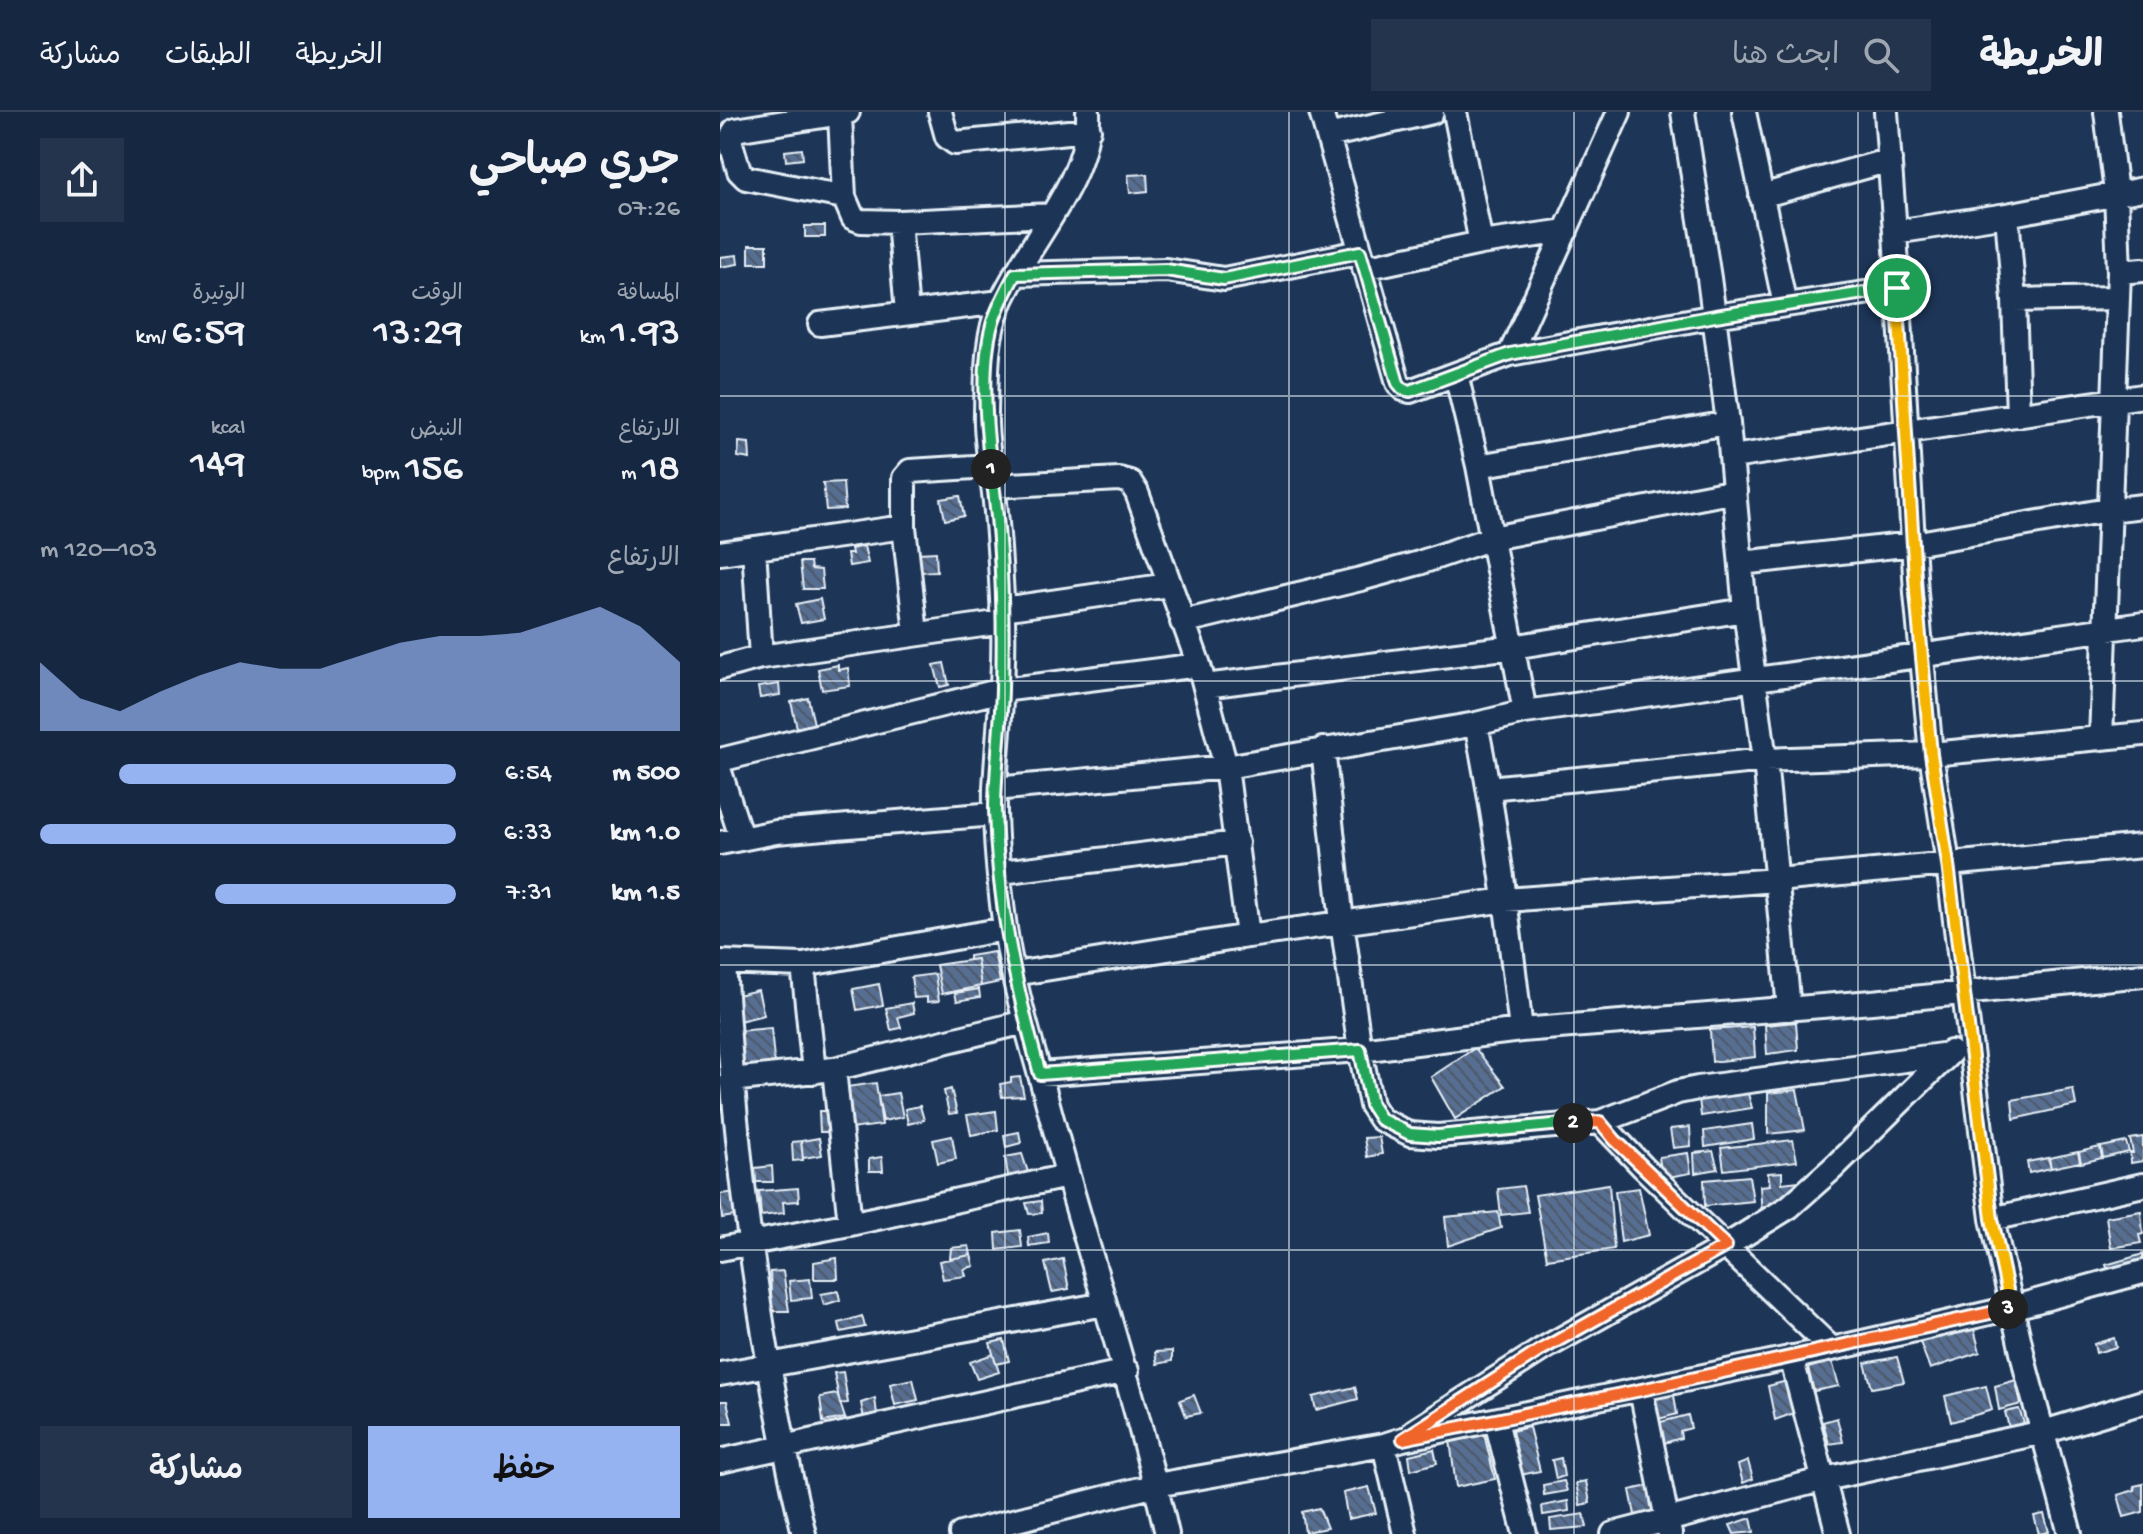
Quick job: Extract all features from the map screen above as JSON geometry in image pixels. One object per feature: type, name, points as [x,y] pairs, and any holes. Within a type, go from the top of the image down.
[{"type":"street","points":[[940,112],[947,137],[955,143],[1088,121],[1080,159],[1052,215],[1015,274],[991,327],[986,419],[1002,615],[1002,690],[995,814],[1005,929],[1025,1022],[1067,1176],[1127,1371],[1167,1534]]},
{"type":"street","points":[[1321,112],[1398,383],[1403,389],[1410,391],[1510,354],[1715,316],[1897,288]]},
{"type":"street","points":[[1328,136],[1432,112]]},
{"type":"street","points":[[1455,112],[1481,243]]},
{"type":"street","points":[[1510,354],[1619,112]]},
{"type":"street","points":[[1683,112],[1715,316],[1728,423],[1745,610],[1765,760],[1789,1009]]},
{"type":"street","points":[[1744,112],[1785,305]]},
{"type":"street","points":[[1886,112],[1913,544],[1931,754],[1965,992],[1992,1219],[2011,1308],[2070,1534]]},
{"type":"street","points":[[2101,738],[2119,272],[2116,193],[2106,112]]},
{"type":"street","points":[[844,197],[742,176],[730,140],[735,130],[751,120],[844,113],[844,197],[853,218],[861,221],[1052,215]]},
{"type":"street","points":[[1761,196],[1890,160]]},
{"type":"street","points":[[1895,232],[2143,189]]},
{"type":"street","points":[[2007,215],[2018,415]]},
{"type":"street","points":[[899,222],[907,312]]},
{"type":"street","points":[[1015,274],[1166,270],[1224,279],[1566,231]]},
{"type":"street","points":[[2119,272],[2143,270]]},
{"type":"street","points":[[2014,300],[2118,298]]},
{"type":"street","points":[[820,324],[1001,302]]},
{"type":"street","points":[[1456,374],[1478,466],[1525,712]]},
{"type":"street","points":[[1732,457],[2143,396]]},
{"type":"street","points":[[1478,466],[1728,423]]},
{"type":"street","points":[[916,633],[904,527],[906,474],[910,471],[991,468],[1130,482],[1137,493],[1202,676],[1226,767],[1248,936]]},
{"type":"street","points":[[1182,622],[1361,579],[1492,538],[1735,491]]},
{"type":"street","points":[[1741,563],[1913,544],[2143,506]]},
{"type":"street","points":[[720,553],[904,527]]},
{"type":"street","points":[[754,548],[761,657]]},
{"type":"street","points":[[720,668],[761,657],[916,633],[1169,585]]},
{"type":"street","points":[[720,760],[1002,690],[1202,676],[1512,647],[1745,610]]},
{"type":"street","points":[[995,789],[1226,767],[1476,724],[1525,712],[2143,624]]},
{"type":"street","points":[[1476,724],[1506,900],[1521,1030]]},
{"type":"street","points":[[1489,788],[1765,760],[1931,754],[2143,734]]},
{"type":"street","points":[[1323,749],[1342,922],[1371,1105],[1380,1119],[1410,1134],[1438,1136],[1600,1122],[1678,1092],[1698,1088],[1949,1054]]},
{"type":"street","points":[[720,772],[731,840],[995,814]]},
{"type":"street","points":[[1001,872],[1237,843]]},
{"type":"street","points":[[1014,974],[1248,936],[1506,900],[1777,880],[2143,846]]},
{"type":"street","points":[[804,1534],[783,1447],[769,1364],[731,1080],[722,963],[803,965],[1005,929]]},
{"type":"street","points":[[803,965],[850,1224]]},
{"type":"street","points":[[1040,1074],[1360,1050],[1521,1030],[1789,1009],[2143,975]]},
{"type":"street","points":[[731,1080],[824,1071],[1025,1022]]},
{"type":"street","points":[[1394,1442],[1541,1350],[1789,1207],[1969,1034]]},
{"type":"street","points":[[1600,1122],[1624,1149],[1832,1349]]},
{"type":"street","points":[[720,1249],[1067,1176]]},
{"type":"street","points":[[1992,1219],[2143,1185]]},
{"type":"street","points":[[961,1534],[1156,1485],[1394,1442],[1832,1349],[2011,1308],[2143,1272]]},
{"type":"street","points":[[720,1374],[1105,1304]]},
{"type":"street","points":[[1791,1357],[1838,1534]]},
{"type":"street","points":[[720,1461],[1127,1371]]},
{"type":"street","points":[[1641,1390],[1668,1528]]},
{"type":"street","points":[[1613,1534],[1668,1528],[1825,1479],[2044,1432],[2143,1402]]},
{"type":"street","points":[[1496,1421],[1525,1534]]},
{"type":"street","points":[[1394,1442],[1405,1534]]},
{"type":"building","points":[[802,149],[803,159],[786,161],[785,151]]},
{"type":"building","points":[[1147,174],[1148,191],[1130,193],[1128,175]]},
{"type":"building","points":[[805,226],[825,226],[825,237],[805,237]]},
{"type":"building","points":[[749,245],[767,245],[767,263],[749,263]]},
{"type":"building","points":[[737,255],[738,264],[720,267],[720,257]]},
{"type":"building","points":[[739,442],[749,443],[750,459],[738,457]]},
{"type":"building","points":[[843,482],[845,509],[826,510],[823,483]]},
{"type":"building","points":[[960,496],[964,516],[945,520],[941,499]]},
{"type":"building","points":[[864,546],[868,563],[849,566],[847,554],[852,554],[851,549]]},
{"type":"building","points":[[936,552],[937,571],[919,572],[918,553]]},
{"type":"building","points":[[800,562],[810,562],[811,569],[821,570],[823,589],[803,589]]},
{"type":"building","points":[[820,599],[824,619],[801,623],[796,604]]},
{"type":"building","points":[[944,663],[949,685],[940,687],[934,665]]},
{"type":"building","points":[[838,665],[838,670],[848,668],[850,686],[822,690],[818,669]]},
{"type":"building","points":[[779,684],[780,695],[760,698],[758,687]]},
{"type":"building","points":[[808,698],[814,724],[797,728],[791,702]]},
{"type":"building","points":[[994,952],[1000,982],[981,986],[977,959],[969,960],[969,956]]},
{"type":"building","points":[[977,959],[981,986],[942,994],[936,965]]},
{"type":"building","points":[[935,974],[939,1001],[927,1002],[927,997],[914,998],[911,977]]},
{"type":"building","points":[[879,984],[883,1005],[857,1010],[853,989]]},
{"type":"building","points":[[979,989],[980,997],[957,1001],[955,993]]},
{"type":"building","points":[[758,990],[764,1015],[739,1021],[733,996]]},
{"type":"building","points":[[912,1003],[914,1013],[898,1017],[901,1028],[891,1030],[886,1008]]},
{"type":"building","points":[[1796,1022],[1798,1050],[1767,1054],[1765,1025]]},
{"type":"building","points":[[1753,1027],[1755,1057],[1712,1062],[1710,1030]]},
{"type":"building","points":[[771,1028],[775,1071],[741,1074],[737,1031]]},
{"type":"building","points":[[1475,1048],[1505,1086],[1455,1119],[1431,1077]]},
{"type":"building","points":[[1020,1077],[1024,1096],[1002,1097],[1000,1084]]},
{"type":"building","points":[[876,1083],[882,1125],[851,1129],[846,1087]]},
{"type":"building","points":[[951,1089],[957,1113],[949,1114],[944,1091]]},
{"type":"building","points":[[2073,1089],[2076,1105],[2014,1119],[2012,1100]]},
{"type":"building","points":[[1747,1090],[1752,1108],[1701,1116],[1699,1098]]},
{"type":"building","points":[[1797,1090],[1805,1130],[1768,1134],[1768,1093]]},
{"type":"building","points":[[898,1093],[903,1117],[883,1121],[878,1096]]},
{"type":"building","points":[[920,1106],[924,1120],[908,1124],[905,1109]]},
{"type":"building","points":[[819,1111],[829,1111],[830,1132],[820,1132]]},
{"type":"building","points":[[996,1111],[998,1130],[971,1135],[967,1115]]},
{"type":"building","points":[[1752,1124],[1754,1139],[1705,1147],[1704,1131]]},
{"type":"building","points":[[1690,1127],[1691,1146],[1673,1148],[1670,1129]]},
{"type":"building","points":[[1019,1132],[1021,1143],[1006,1147],[1004,1135]]},
{"type":"building","points":[[952,1136],[956,1159],[938,1163],[933,1140]]},
{"type":"building","points":[[1379,1137],[1382,1154],[1367,1157],[1364,1138]]},
{"type":"building","points":[[2143,1137],[2143,1161],[2131,1163],[2130,1153],[2133,1153],[2130,1139]]},
{"type":"building","points":[[819,1138],[822,1155],[803,1158],[801,1141]]},
{"type":"building","points":[[1793,1140],[1797,1161],[1724,1170],[1721,1148]]},
{"type":"building","points":[[801,1141],[803,1160],[793,1161],[792,1142]]},
{"type":"building","points":[[2126,1142],[2129,1152],[2103,1158],[2101,1147]]},
{"type":"building","points":[[2100,1147],[2102,1158],[2081,1163],[2079,1152]]},
{"type":"building","points":[[1713,1151],[1718,1169],[1695,1173],[1694,1153]]},
{"type":"building","points":[[2078,1152],[2080,1162],[2051,1168],[2049,1158]]},
{"type":"building","points":[[1688,1153],[1691,1173],[1662,1178],[1659,1157]]},
{"type":"building","points":[[1022,1154],[1030,1178],[1009,1182],[1005,1157]]},
{"type":"building","points":[[882,1157],[883,1171],[869,1171],[869,1159]]},
{"type":"building","points":[[2048,1158],[2051,1168],[2029,1173],[2027,1162]]},
{"type":"building","points":[[772,1166],[773,1182],[756,1182],[755,1168]]},
{"type":"building","points":[[1782,1172],[1782,1183],[1800,1181],[1798,1196],[1762,1216],[1760,1186],[1770,1185],[1768,1173]]},
{"type":"building","points":[[1749,1176],[1753,1201],[1705,1206],[1704,1180]]},
{"type":"building","points":[[1609,1184],[1614,1249],[1547,1259],[1535,1195]]},
{"type":"building","points":[[1523,1186],[1528,1212],[1501,1215],[1498,1189]]},
{"type":"building","points":[[798,1188],[799,1201],[783,1202],[784,1213],[761,1216],[759,1191]]},
{"type":"building","points":[[1639,1188],[1649,1235],[1621,1242],[1615,1191]]},
{"type":"building","points":[[736,1192],[740,1215],[722,1218],[720,1194]]},
{"type":"building","points":[[1041,1201],[1042,1213],[1029,1214],[1026,1203]]},
{"type":"building","points":[[2141,1211],[2141,1243],[2111,1248],[2106,1217]]},
{"type":"building","points":[[1498,1212],[1501,1228],[1448,1246],[1445,1217]]},
{"type":"building","points":[[1020,1230],[1022,1247],[997,1250],[996,1233]]},
{"type":"building","points":[[1048,1233],[1049,1243],[1029,1246],[1028,1237]]},
{"type":"building","points":[[969,1246],[971,1255],[950,1259],[951,1248]]},
{"type":"building","points":[[2143,1254],[2143,1259],[2108,1270],[2106,1265]]},
{"type":"building","points":[[971,1255],[974,1266],[964,1269],[966,1276],[943,1279],[939,1261]]},
{"type":"building","points":[[837,1258],[838,1279],[814,1279],[814,1262]]},
{"type":"building","points":[[1063,1259],[1069,1289],[1052,1292],[1045,1263]]},
{"type":"building","points":[[783,1271],[789,1311],[772,1311],[770,1272]]},
{"type":"building","points":[[810,1279],[812,1298],[791,1300],[789,1281]]},
{"type":"building","points":[[838,1291],[840,1300],[824,1305],[821,1294]]},
{"type":"building","points":[[862,1316],[865,1327],[841,1332],[839,1323]]},
{"type":"building","points":[[1974,1329],[1980,1352],[1930,1369],[1920,1342]]},
{"type":"building","points":[[2114,1338],[2116,1347],[2096,1353],[2094,1344]]},
{"type":"building","points":[[1004,1340],[1009,1361],[996,1364],[990,1343]]},
{"type":"building","points":[[1172,1351],[1172,1361],[1157,1364],[1155,1352]]},
{"type":"building","points":[[993,1354],[999,1372],[977,1379],[970,1362]]},
{"type":"building","points":[[1897,1357],[1904,1382],[1872,1388],[1865,1363]]},
{"type":"building","points":[[1832,1361],[1839,1386],[1814,1391],[1808,1368]]},
{"type":"building","points":[[843,1372],[848,1403],[840,1404],[834,1373]]},
{"type":"building","points":[[913,1379],[918,1400],[895,1405],[890,1384]]},
{"type":"building","points":[[2016,1380],[2021,1404],[1999,1410],[1995,1386]]},
{"type":"building","points":[[1787,1381],[1794,1413],[1775,1420],[1768,1386]]},
{"type":"building","points":[[1986,1386],[1992,1410],[1951,1422],[1945,1396]]},
{"type":"building","points":[[1355,1387],[1358,1399],[1316,1410],[1313,1397]]},
{"type":"building","points":[[1673,1389],[1677,1414],[1655,1420],[1649,1394]]},
{"type":"building","points":[[837,1394],[845,1418],[823,1422],[820,1397]]},
{"type":"building","points":[[1194,1395],[1201,1413],[1186,1416],[1180,1400]]},
{"type":"building","points":[[875,1398],[877,1415],[864,1419],[861,1403]]},
{"type":"building","points":[[720,1401],[727,1401],[732,1423],[721,1423]]},
{"type":"building","points":[[2019,1409],[2027,1431],[2011,1435],[2005,1412]]},
{"type":"building","points":[[1688,1415],[1691,1428],[1680,1431],[1681,1438],[1661,1444],[1657,1423]]},
{"type":"building","points":[[1837,1418],[1843,1442],[1829,1444],[1823,1422]]},
{"type":"building","points":[[1529,1427],[1540,1471],[1515,1476],[1507,1432]]},
{"type":"building","points":[[1484,1434],[1495,1479],[1456,1487],[1450,1440]]},
{"type":"building","points":[[1434,1449],[1437,1463],[1411,1470],[1409,1455]]},
{"type":"building","points":[[1561,1458],[1564,1476],[1556,1479],[1552,1460]]},
{"type":"building","points":[[1748,1461],[1753,1479],[1743,1483],[1738,1465]]},
{"type":"building","points":[[1564,1481],[1567,1491],[1544,1495],[1543,1485]]},
{"type":"building","points":[[1586,1481],[1590,1503],[1580,1505],[1576,1483]]},
{"type":"building","points":[[2143,1484],[2143,1512],[2124,1517],[2118,1495]]},
{"type":"building","points":[[1653,1485],[1660,1520],[1637,1525],[1630,1490]]},
{"type":"building","points":[[1369,1487],[1376,1513],[1348,1519],[1343,1493]]},
{"type":"building","points":[[1568,1501],[1569,1511],[1543,1515],[1542,1506]]},
{"type":"building","points":[[1319,1508],[1327,1528],[1305,1532],[1302,1512]]},
{"type":"building","points":[[1584,1514],[1587,1527],[1551,1530],[1550,1519]]},
{"type":"building","points":[[2044,1514],[2049,1532],[2039,1534],[2034,1516]]},
{"type":"building","points":[[1751,1518],[1754,1532],[1734,1534],[1730,1525]]},
{"type":"route","points":[[1360,252],[1398,383],[1410,391],[1510,354],[1715,316],[1897,288],[1916,593],[1931,754],[1965,992],[1992,1219],[2011,1308],[1403,1439],[1541,1350],[1726,1246],[1600,1122],[1438,1136],[1410,1134],[1391,1126],[1380,1119],[1371,1105],[1360,1050],[1040,1074],[1005,929],[995,814],[1003,622],[986,419],[991,327],[1001,302],[1015,274],[1166,270],[1224,279],[1360,252]]}]
